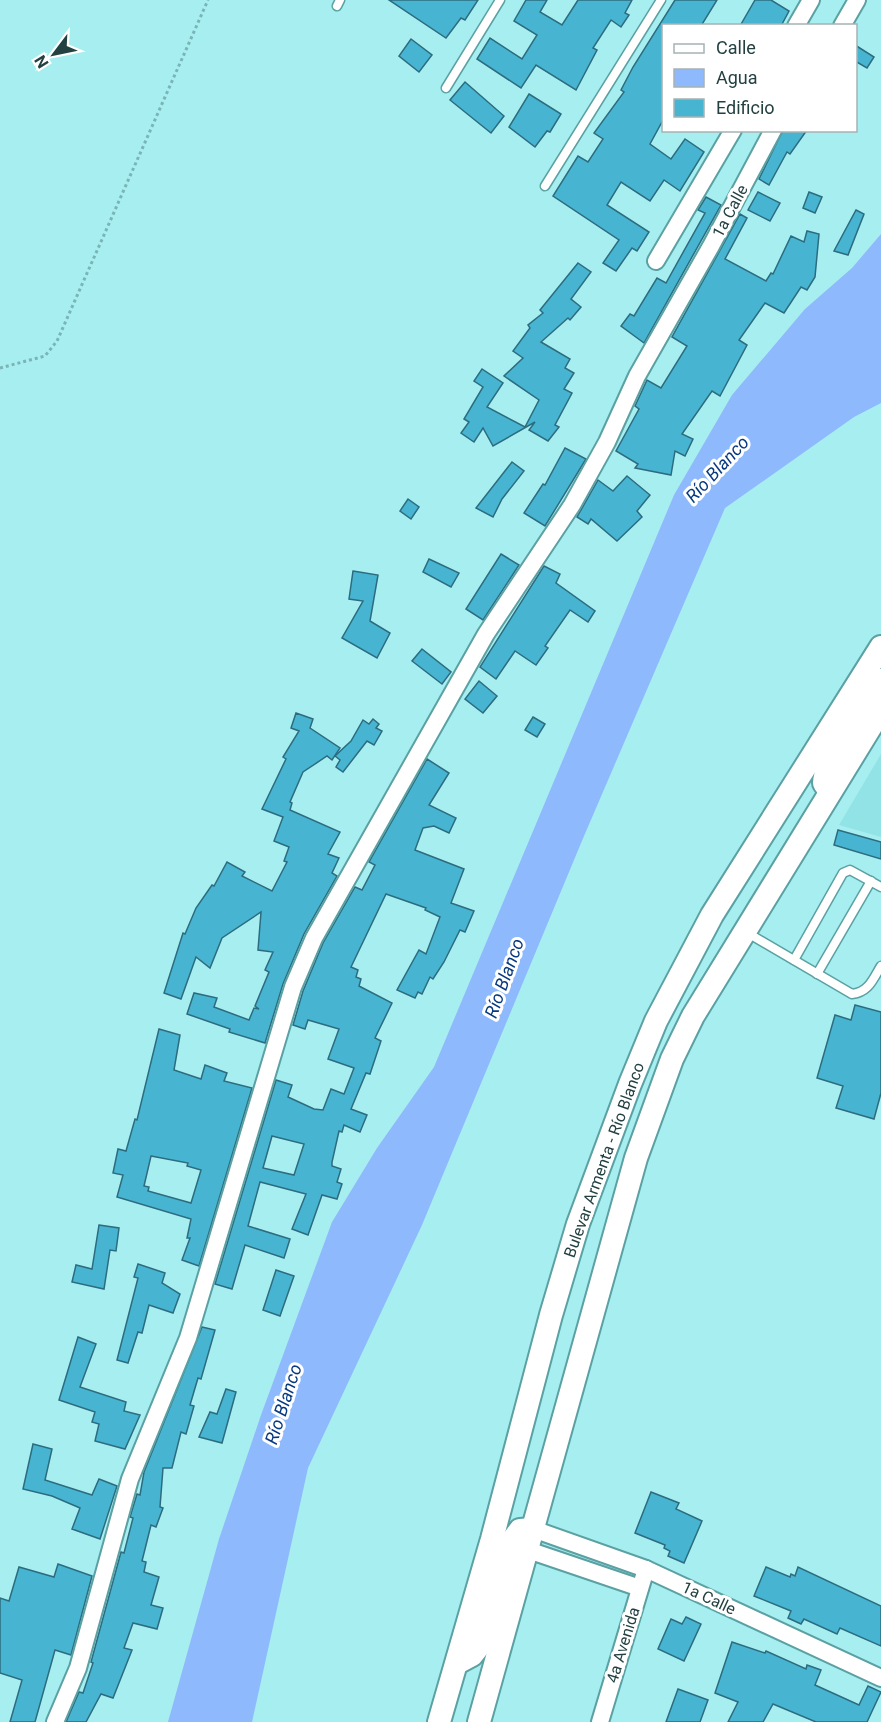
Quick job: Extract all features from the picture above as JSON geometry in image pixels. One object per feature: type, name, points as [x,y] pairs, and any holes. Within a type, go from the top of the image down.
[{"type":"main road","name":"Bulevar Armenta - Río Blanco","points":[[439,1722],[575,1235],[630,1084],[656,1021],[712,915],[881,647]]},
{"type":"main road","points":[[830,791],[824,783],[824,775],[831,759],[881,680]]},
{"type":"main road","name":"Bulevar Armenta - Río Blanco","points":[[479,1722],[636,1158],[672,1059],[693,1016],[881,710]]},
{"type":"main road","points":[[457,1663],[472,1654],[483,1641],[514,1538],[520,1530],[531,1539]]},
{"type":"street","points":[[843,24],[857,0]]},
{"type":"street","points":[[797,24],[804,2]]},
{"type":"street","points":[[656,261],[732,132]]},
{"type":"street","name":"1a Calle","points":[[55,1722],[78,1668],[130,1479],[188,1338],[293,987],[314,938],[486,634],[572,505],[607,442],[637,376],[687,290],[772,132]]},
{"type":"street","points":[[531,1539],[640,1588]]},
{"type":"street","name":"1a Calle","points":[[531,1539],[646,1569],[881,1678]]},
{"type":"street","name":"4a Avenida","points":[[600,1722],[646,1569]]},
{"type":"lane","points":[[446,88],[500,0]]},
{"type":"lane","points":[[545,186],[661,0]]},
{"type":"lane","points":[[794,960],[843,873],[850,870],[881,887]]},
{"type":"lane","points":[[817,974],[871,881]]},
{"type":"lane","points":[[746,932],[852,994],[862,993],[868,988],[881,966]]},
{"type":"path","points":[[0,368],[45,356],[57,341],[208,0]]},
{"type":"shaded area","points":[[881,754],[881,837],[839,825]]},
{"type":"water","name":"Río Blanco","points":[[881,234],[881,403],[854,417],[725,508],[584,836],[422,1225],[308,1468],[252,1722],[168,1722],[219,1539],[261,1415],[332,1222],[377,1148],[434,1067],[674,495],[732,395],[805,309],[852,268]]},
{"type":"building","points":[[389,0],[478,0],[465,20],[461,18],[446,38]]},
{"type":"building","points":[[526,0],[547,0],[540,12],[562,25],[578,0],[632,0],[625,13],[629,15],[621,27],[611,20],[593,48],[597,50],[576,90],[536,65],[521,88],[477,59],[490,38],[522,59],[537,35],[514,21]]},
{"type":"building","points":[[675,0],[717,0],[702,24],[662,24],[662,122],[650,144],[671,159],[685,139],[704,152],[680,191],[664,180],[650,201],[621,182],[607,205],[649,232],[637,251],[632,248],[616,271],[603,263],[619,240],[553,196],[578,156],[588,162],[603,139],[594,133],[624,92],[621,90]]},
{"type":"building","points":[[755,0],[771,0],[789,11],[782,24],[741,24]]},
{"type":"building","points":[[411,39],[432,55],[419,72],[399,56]]},
{"type":"building","points":[[857,46],[874,57],[867,68],[857,62]]},
{"type":"building","points":[[465,82],[504,116],[491,133],[450,100]]},
{"type":"building","points":[[529,94],[561,114],[550,132],[547,131],[535,147],[509,127]]},
{"type":"building","points":[[782,132],[806,132],[790,154],[787,152],[769,185],[759,179]]},
{"type":"building","points":[[758,192],[780,203],[770,221],[748,210]]},
{"type":"building","points":[[809,192],[822,197],[815,213],[803,208]]},
{"type":"building","points":[[706,197],[721,205],[644,343],[621,326],[630,314],[634,316],[657,278],[666,283],[705,213],[698,210]]},
{"type":"building","points":[[856,210],[864,214],[848,255],[834,251]]},
{"type":"building","points":[[740,214],[747,218],[725,259],[766,281],[771,273],[773,274],[791,236],[804,242],[807,231],[819,234],[815,277],[807,290],[801,287],[784,313],[765,303],[739,340],[747,345],[720,396],[712,391],[682,434],[693,439],[685,456],[675,451],[671,475],[635,468],[638,464],[616,451],[639,409],[635,406],[647,380],[661,388],[687,346],[672,337]]},
{"type":"building","points":[[578,263],[591,272],[571,299],[581,307],[570,320],[568,318],[541,342],[570,359],[565,368],[574,373],[564,389],[572,393],[555,425],[559,427],[548,441],[529,430],[535,422],[493,446],[483,428],[474,442],[461,433],[469,422],[464,419],[483,387],[474,381],[482,369],[503,383],[487,407],[525,427],[539,400],[504,376],[523,358],[513,351],[530,328],[528,325],[543,313],[540,310]]},
{"type":"building","points":[[565,448],[586,459],[545,526],[524,513],[543,484],[545,485]]},
{"type":"building","points":[[512,462],[524,471],[502,499],[493,517],[476,508]]},
{"type":"building","points":[[627,476],[650,495],[637,511],[642,517],[617,541],[591,519],[588,524],[577,517],[598,480],[613,491]]},
{"type":"building","points":[[408,499],[419,507],[411,519],[400,511]]},
{"type":"building","points":[[501,554],[519,565],[483,620],[466,609]]},
{"type":"building","points":[[429,559],[459,573],[451,587],[423,572]]},
{"type":"building","points":[[544,566],[560,574],[556,583],[595,611],[588,622],[570,610],[545,646],[548,648],[536,665],[515,651],[496,679],[480,667]]},
{"type":"building","points":[[353,571],[378,575],[370,621],[390,633],[377,658],[342,638],[363,601],[349,599]]},
{"type":"building","points":[[422,649],[451,672],[442,684],[412,661]]},
{"type":"building","points":[[479,681],[497,696],[483,713],[465,699]]},
{"type":"building","points":[[296,713],[313,719],[310,728],[340,748],[332,760],[327,756],[303,772],[290,802],[292,803],[290,810],[340,832],[328,854],[339,858],[332,873],[337,876],[304,934],[283,984],[265,1043],[229,1032],[230,1029],[187,1014],[194,993],[217,998],[214,1007],[249,1020],[254,1008],[259,1009],[255,1006],[269,972],[265,970],[273,952],[258,950],[261,912],[222,938],[210,968],[196,957],[181,999],[164,993],[183,933],[185,934],[196,908],[212,885],[214,886],[227,862],[245,872],[242,876],[272,891],[287,862],[284,861],[289,847],[274,841],[283,817],[262,809],[286,759],[283,757],[299,731],[291,728]]},
{"type":"building","points":[[533,717],[545,724],[537,737],[525,730]]},
{"type":"building","points":[[373,719],[379,724],[376,728],[382,731],[374,745],[367,741],[343,772],[336,767],[340,760],[335,756],[351,741],[363,720],[369,724]]},
{"type":"building","points":[[427,759],[449,773],[429,805],[456,818],[449,833],[434,826],[423,828],[415,850],[464,869],[451,903],[474,911],[465,932],[460,930],[444,962],[433,979],[430,977],[422,994],[418,992],[415,998],[397,990],[419,950],[426,954],[440,917],[425,910],[426,908],[386,894],[351,967],[358,970],[356,977],[361,979],[359,986],[392,1003],[375,1038],[381,1041],[370,1074],[366,1073],[351,1109],[367,1115],[360,1132],[344,1125],[342,1132],[339,1131],[332,1162],[332,1166],[341,1169],[337,1182],[342,1184],[337,1199],[322,1195],[308,1235],[292,1229],[306,1194],[260,1182],[248,1226],[290,1239],[284,1258],[245,1245],[232,1289],[215,1284],[276,1080],[292,1085],[288,1097],[314,1109],[323,1110],[331,1089],[344,1094],[354,1068],[328,1059],[339,1029],[308,1020],[305,1029],[293,1025],[303,991],[323,943],[355,887],[362,890],[375,865],[369,862]],"holes":[[[272,1136],[304,1144],[294,1175],[263,1168]]]},
{"type":"building","points":[[838,830],[881,842],[881,859],[834,845]]},
{"type":"building","points":[[855,1005],[881,1012],[881,1093],[874,1119],[836,1108],[843,1086],[817,1078],[835,1015],[851,1020]]},
{"type":"building","points":[[159,1029],[180,1035],[174,1070],[201,1079],[205,1065],[227,1073],[224,1081],[252,1088],[199,1266],[182,1260],[190,1238],[187,1238],[191,1219],[117,1197],[123,1175],[113,1173],[118,1149],[126,1151],[135,1119],[137,1120]],"holes":[[[151,1156],[188,1163],[187,1166],[201,1170],[191,1203],[148,1191],[149,1187],[144,1186]]]},
{"type":"building","points":[[99,1225],[119,1228],[116,1251],[110,1250],[104,1289],[72,1282],[76,1265],[92,1269]]},
{"type":"building","points":[[138,1264],[165,1273],[162,1283],[180,1294],[173,1313],[149,1305],[142,1333],[138,1332],[128,1363],[117,1360],[138,1278],[134,1277]]},
{"type":"building","points":[[276,1270],[294,1276],[280,1316],[263,1310]]},
{"type":"building","points":[[202,1327],[215,1330],[201,1379],[198,1378],[190,1405],[194,1406],[186,1434],[181,1432],[172,1468],[163,1468],[160,1507],[163,1508],[156,1527],[151,1525],[142,1561],[146,1562],[144,1572],[159,1577],[151,1605],[163,1608],[157,1629],[133,1623],[124,1648],[132,1650],[113,1698],[101,1694],[86,1722],[66,1722],[79,1692],[83,1693],[93,1663],[91,1662],[121,1552],[124,1553],[133,1518],[130,1517],[137,1494],[140,1495],[144,1472]]},
{"type":"building","points":[[78,1337],[96,1344],[80,1387],[126,1402],[124,1411],[140,1415],[125,1449],[95,1441],[99,1424],[92,1422],[95,1412],[59,1400]]},
{"type":"building","points":[[226,1389],[236,1392],[222,1443],[199,1437],[210,1412],[217,1414]]},
{"type":"building","points":[[33,1444],[52,1449],[45,1480],[92,1495],[99,1479],[117,1486],[100,1539],[72,1529],[80,1508],[52,1496],[23,1489]]},
{"type":"building","points":[[651,1492],[679,1503],[676,1509],[702,1521],[684,1563],[668,1556],[670,1551],[664,1548],[665,1545],[635,1533]]},
{"type":"building","points":[[58,1564],[92,1576],[71,1655],[55,1650],[35,1722],[10,1722],[22,1680],[0,1673],[0,1598],[9,1601],[19,1567],[54,1577]]},
{"type":"building","points":[[766,1567],[790,1577],[791,1574],[795,1576],[798,1567],[881,1606],[881,1646],[840,1628],[837,1634],[804,1619],[801,1624],[788,1618],[791,1611],[754,1596]]},
{"type":"building","points":[[686,1617],[701,1624],[684,1661],[658,1649],[671,1619],[682,1624]]},
{"type":"building","points":[[732,1642],[765,1653],[766,1651],[806,1669],[807,1665],[821,1670],[815,1685],[859,1705],[868,1686],[881,1692],[867,1722],[816,1722],[773,1704],[763,1722],[728,1722],[738,1702],[715,1693]]},
{"type":"building","points":[[678,1689],[708,1700],[700,1722],[666,1722]]}]
